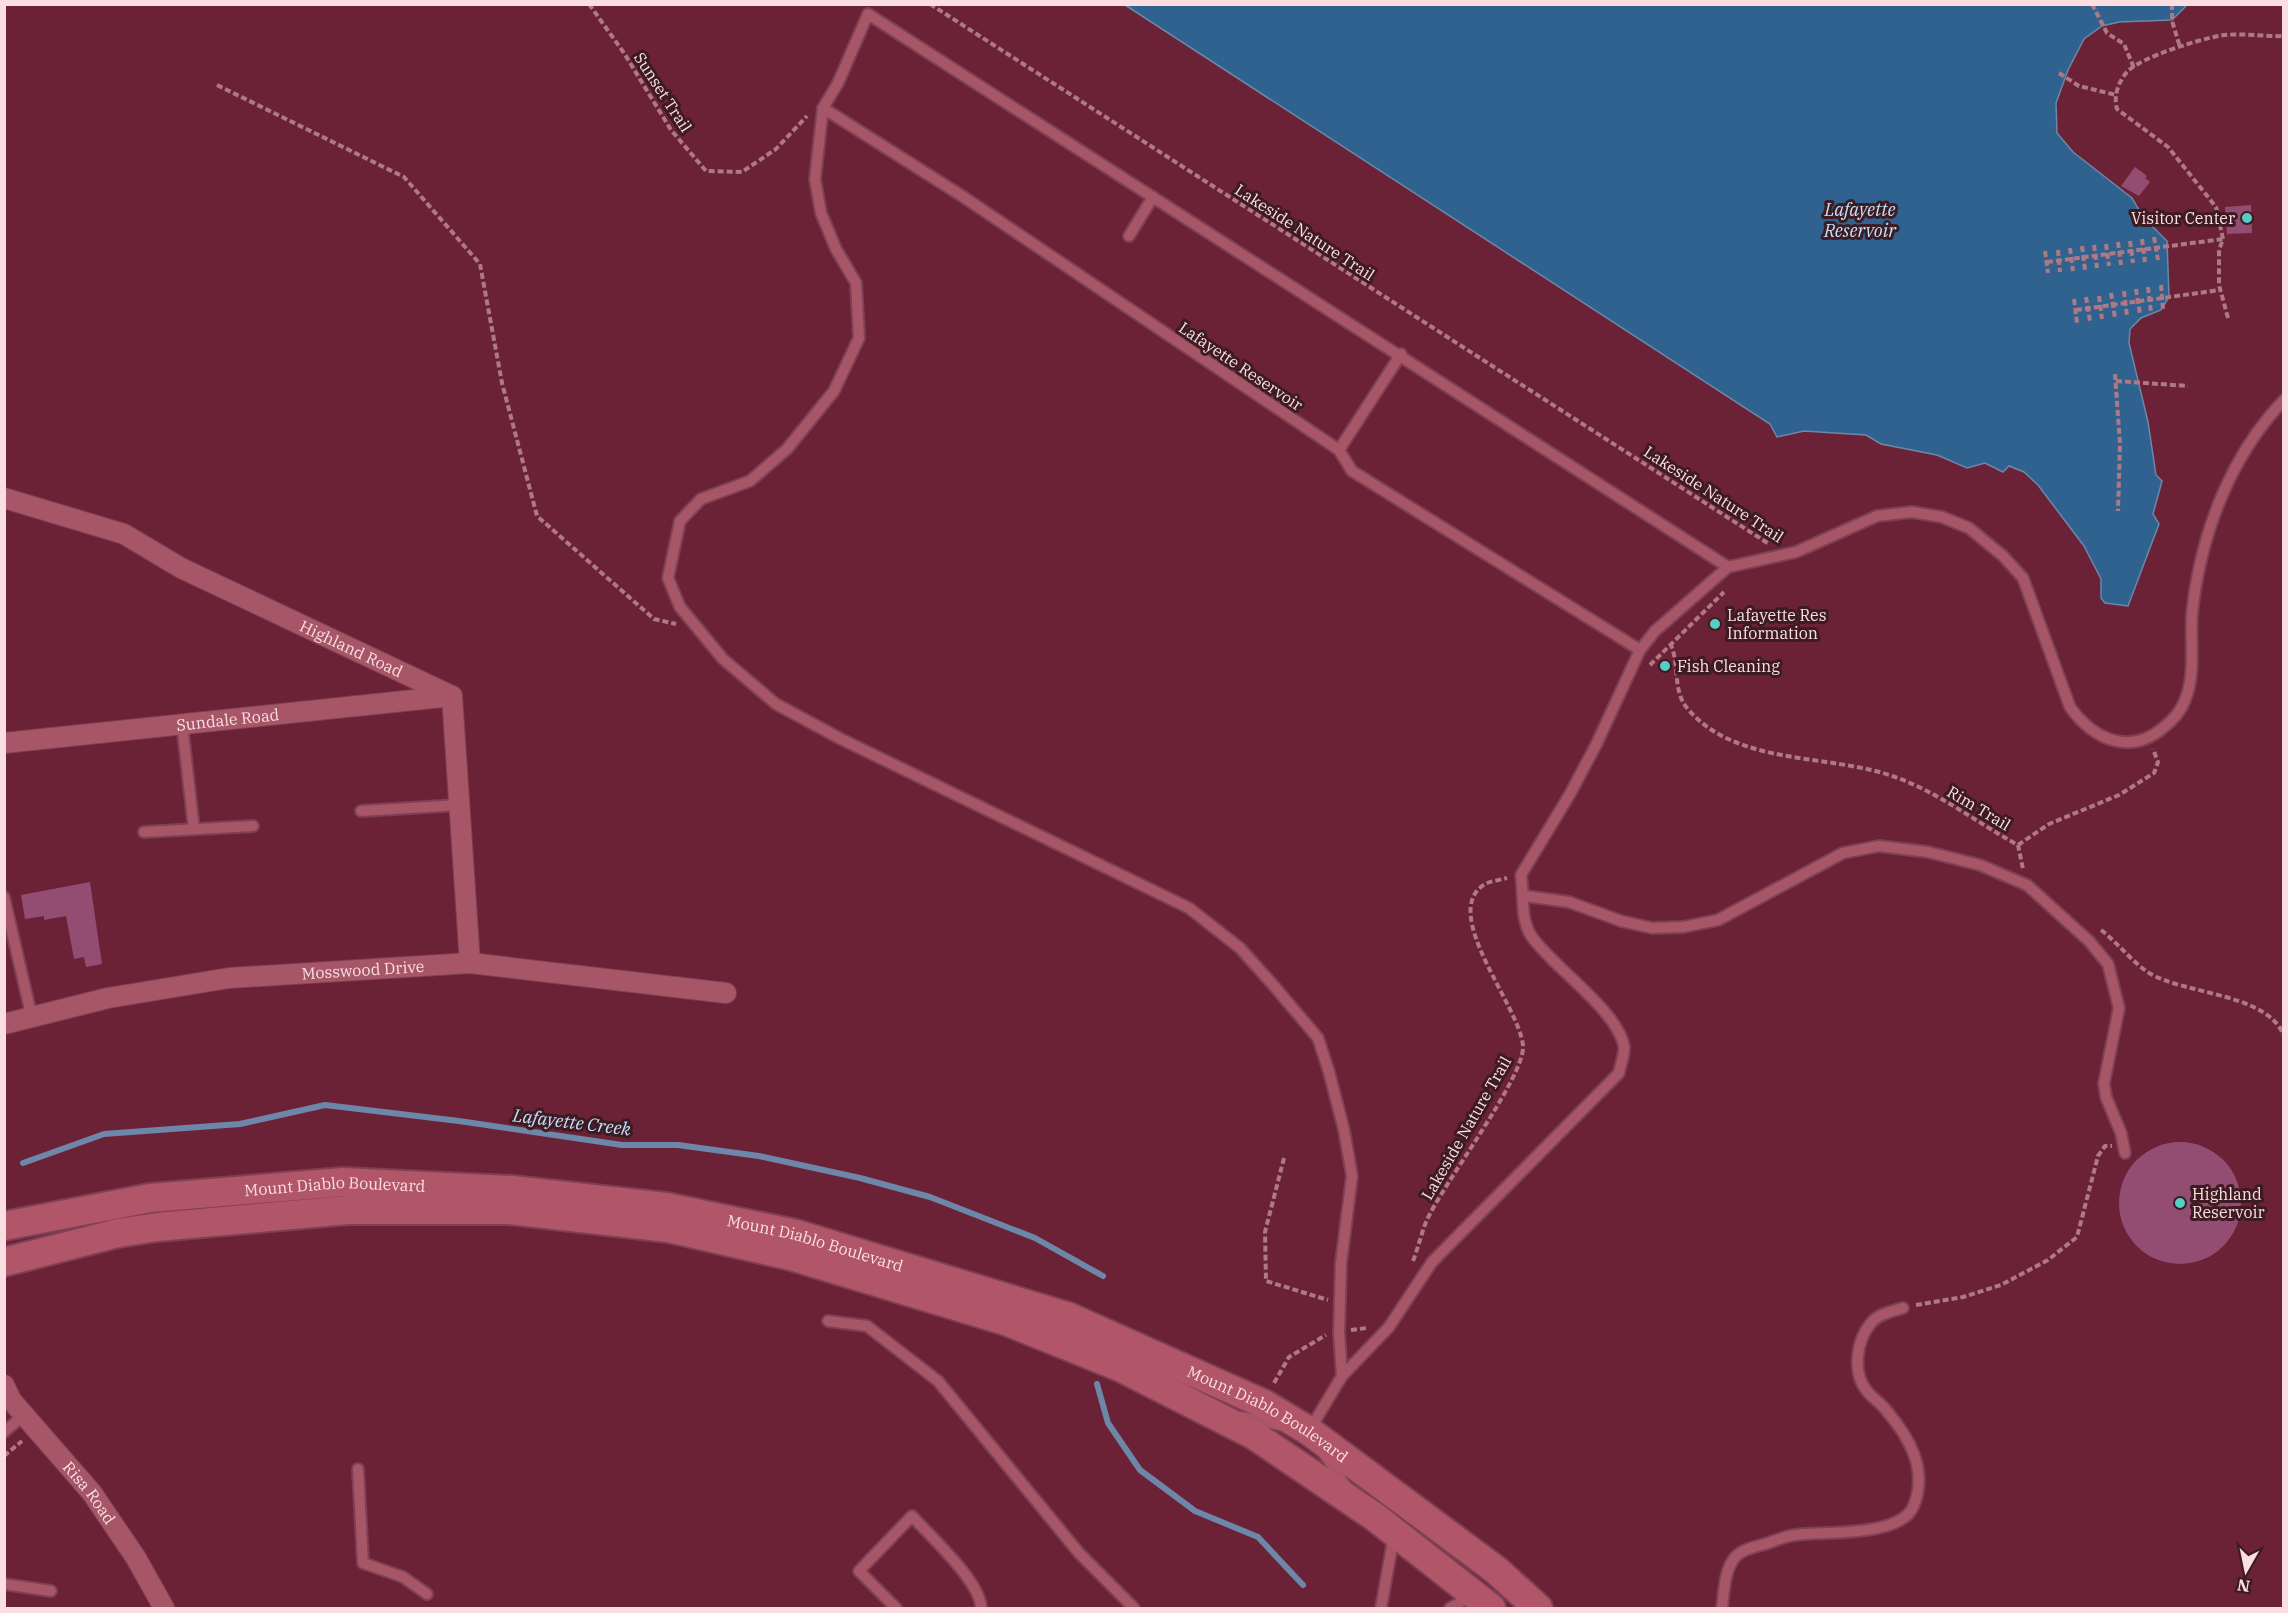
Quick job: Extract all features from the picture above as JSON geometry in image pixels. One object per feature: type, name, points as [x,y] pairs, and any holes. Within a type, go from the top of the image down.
[{"type":"main road","name":"Mount Diablo Boulevard","points":[[4,1226],[150,1198],[343,1182],[512,1190],[666,1207],[796,1234],[1069,1317],[1264,1404],[1309,1431],[1496,1570],[1538,1608]]},
{"type":"main road","name":"Mount Diablo Boulevard","points":[[4,1262],[118,1233],[157,1227],[347,1210],[509,1210],[669,1228],[792,1256],[1006,1321],[1120,1367],[1254,1435],[1359,1506],[1483,1601]]},
{"type":"street","name":"Highland Road","points":[[4,498],[124,534],[181,568],[452,696]]},
{"type":"street","name":"Sundale Road","points":[[4,743],[452,696]]},
{"type":"street","points":[[452,696],[470,963]]},
{"type":"street","name":"Mosswood Drive","points":[[4,1024],[108,998],[229,978],[470,963],[726,993]]},
{"type":"street","name":"Risa Road","points":[[4,1384],[11,1400],[92,1492],[136,1558],[164,1608]]},
{"type":"lane","points":[[1342,1376],[1339,1332],[1341,1263],[1352,1176],[1344,1130],[1318,1038],[1240,948],[1189,908],[851,745],[776,704],[723,659],[680,607],[668,578],[680,521],[701,499],[750,481],[787,448],[834,391],[859,338],[856,283],[836,249],[821,213],[815,179],[823,108],[838,83],[868,14],[1401,354],[1728,567]]},
{"type":"lane","name":"Lafayette Reservoir","points":[[823,108],[972,203],[1339,450],[1352,471],[1640,650]]},
{"type":"lane","points":[[1129,236],[1153,197]]},
{"type":"lane","points":[[1339,450],[1401,354]]},
{"type":"lane","points":[[1309,1431],[1342,1376],[1389,1327],[1432,1262],[1618,1073],[1624,1047],[1612,1022],[1531,937],[1524,917],[1525,896],[1521,875],[1597,744],[1640,650],[1655,631],[1728,567],[1785,554],[1877,516],[1912,512],[1942,517],[1969,528],[1987,540],[2023,578],[2070,707],[2080,722],[2113,742],[2141,740],[2155,734],[2178,714],[2185,701],[2190,684],[2194,600],[2205,547],[2222,495],[2250,442],[2283,400]]},
{"type":"lane","points":[[182,724],[194,829]]},
{"type":"lane","points":[[361,811],[459,805]]},
{"type":"lane","points":[[144,832],[253,826]]},
{"type":"lane","points":[[1525,896],[1569,902],[1621,921],[1652,928],[1683,927],[1718,920],[1843,853],[1879,846],[1928,852],[1970,863],[2027,885],[2079,931],[2108,964],[2119,1008],[2104,1083],[2106,1097],[2124,1149]]},
{"type":"lane","points":[[4,897],[32,1018]]},
{"type":"lane","points":[[1722,1608],[1727,1572],[1734,1558],[1749,1548],[1794,1535],[1857,1531],[1886,1526],[1903,1520],[1913,1509],[1919,1477],[1918,1465],[1907,1437],[1885,1409],[1866,1391],[1857,1366],[1861,1343],[1871,1322],[1903,1308]]},
{"type":"lane","points":[[828,1321],[867,1326],[938,1381],[1079,1553],[1134,1608]]},
{"type":"lane","points":[[1200,1407],[1309,1431],[1359,1506]]},
{"type":"lane","points":[[4,1432],[24,1415]]},
{"type":"lane","points":[[358,1469],[363,1563],[403,1577],[428,1593]]},
{"type":"lane","points":[[896,1608],[860,1571],[912,1516],[964,1574],[981,1602],[981,1608]]},
{"type":"lane","points":[[1381,1608],[1394,1532]]},
{"type":"lane","points":[[4,1584],[51,1591]]},
{"type":"lane","points":[[1450,1608],[1483,1601]]},
{"type":"path","name":"Sunset Trail","points":[[589,4],[624,53],[671,130],[706,171],[742,172],[776,149],[838,83]]},
{"type":"path","name":"Lakeside Nature Trail","points":[[930,4],[1785,554]]},
{"type":"path","points":[[2092,4],[2106,33],[2124,44],[2133,68]]},
{"type":"path","points":[[2172,4],[2172,21],[2180,47]]},
{"type":"path","points":[[2228,318],[2220,290],[2219,250],[2223,239],[2216,207],[2168,147],[2117,109],[2116,95],[2128,70],[2180,47],[2221,35],[2283,36]]},
{"type":"path","points":[[2059,74],[2079,86],[2116,95]]},
{"type":"path","points":[[217,85],[404,177],[480,264],[502,383],[537,516],[654,619],[697,628]]},
{"type":"path","points":[[2154,237],[2158,260]]},
{"type":"path","points":[[2142,239],[2145,262]]},
{"type":"path","points":[[2047,262],[2223,239]]},
{"type":"path","points":[[2130,241],[2133,263]]},
{"type":"path","points":[[2118,242],[2121,265]]},
{"type":"path","points":[[2106,244],[2109,266]]},
{"type":"path","points":[[2094,245],[2097,268]]},
{"type":"path","points":[[2082,246],[2085,270]]},
{"type":"path","points":[[2070,248],[2073,271]]},
{"type":"path","points":[[2058,250],[2060,272]]},
{"type":"path","points":[[2046,251],[2048,273]]},
{"type":"path","points":[[2161,285],[2163,310]]},
{"type":"path","points":[[2148,287],[2151,312]]},
{"type":"path","points":[[2136,289],[2139,314]]},
{"type":"path","points":[[2076,310],[2220,290]]},
{"type":"path","points":[[2124,291],[2127,316]]},
{"type":"path","points":[[2111,293],[2115,318]]},
{"type":"path","points":[[2099,296],[2102,320]]},
{"type":"path","points":[[2086,297],[2090,321]]},
{"type":"path","points":[[2074,299],[2077,323]]},
{"type":"path","points":[[2115,374],[2120,444],[2118,511]]},
{"type":"path","points":[[2116,381],[2188,386]]},
{"type":"path","points":[[1645,674],[1651,664],[1715,603],[1726,589]]},
{"type":"path","points":[[1655,631],[1671,644]]},
{"type":"path","name":"Rim Trail","points":[[1671,644],[1677,666],[1679,693],[1685,706],[1721,734],[1770,753],[1864,767],[1896,777],[1951,803],[2018,845],[2027,885]]},
{"type":"path","points":[[2018,845],[2049,824],[2119,795],[2154,773],[2158,762],[2153,747],[2155,734]]},
{"type":"path","name":"Lakeside Nature Trail","points":[[1412,1265],[1427,1221],[1510,1081],[1523,1049],[1518,1024],[1478,942],[1469,911],[1473,895],[1486,884],[1521,875]]},
{"type":"path","points":[[2092,924],[2149,973],[2171,983],[2247,1004],[2268,1014],[2283,1036]]},
{"type":"path","points":[[1903,1308],[1963,1297],[2001,1285],[2048,1260],[2077,1237],[2098,1156],[2105,1146],[2124,1149]]},
{"type":"path","points":[[1284,1158],[1265,1232],[1266,1281],[1340,1304]]},
{"type":"path","points":[[1264,1404],[1281,1367],[1289,1357],[1319,1338],[1339,1332],[1368,1328]]},
{"type":"water","name":"Lafayette Reservoir","points":[[1125,5],[2187,5],[2172,20],[2119,22],[2102,26],[2084,39],[2068,70],[2056,103],[2057,133],[2073,152],[2132,198],[2143,217],[2167,241],[2169,297],[2161,310],[2141,318],[2130,329],[2129,343],[2148,422],[2156,475],[2162,481],[2153,514],[2159,524],[2128,606],[2105,603],[2101,598],[2101,579],[2084,546],[2038,485],[2024,472],[2009,466],[2003,472],[1985,463],[1967,468],[1937,455],[1881,444],[1866,435],[1804,431],[1777,437],[1770,424]]},
{"type":"building","points":[[2135,167],[2147,176],[2145,178],[2150,182],[2139,196],[2121,186]]},
{"type":"building","name":"Visitor Center","points":[[2251,205],[2252,233],[2227,234],[2225,207]]},
{"type":"building","points":[[90,882],[102,964],[86,967],[84,957],[74,959],[66,916],[44,920],[44,916],[25,919],[21,895]]},
{"type":"building","name":"Highland Reservoir","points":[[2180,1142],[2203,1147],[2223,1160],[2236,1180],[2241,1203],[2236,1226],[2223,1246],[2203,1259],[2180,1264],[2157,1259],[2137,1246],[2124,1226],[2119,1203],[2124,1180],[2137,1160],[2157,1147]]},
{"type":"waterway","name":"Lafayette Creek","points":[[23,1163],[104,1134],[240,1124],[325,1105],[459,1121],[622,1145],[678,1145],[759,1156],[860,1178],[930,1197],[1035,1238],[1103,1276]]},
{"type":"waterway","name":"Lafayette Creek","points":[[1097,1384],[1108,1423],[1140,1470],[1195,1511],[1258,1537],[1303,1585]]},
{"type":"place","name":"Visitor Center","points":[[2247,218]]},
{"type":"place","name":"Lafayette Res Information","points":[[1715,624]]},
{"type":"place","name":"Fish Cleaning","points":[[1665,666]]},
{"type":"place","name":"Highland Reservoir","points":[[2180,1203]]}]
